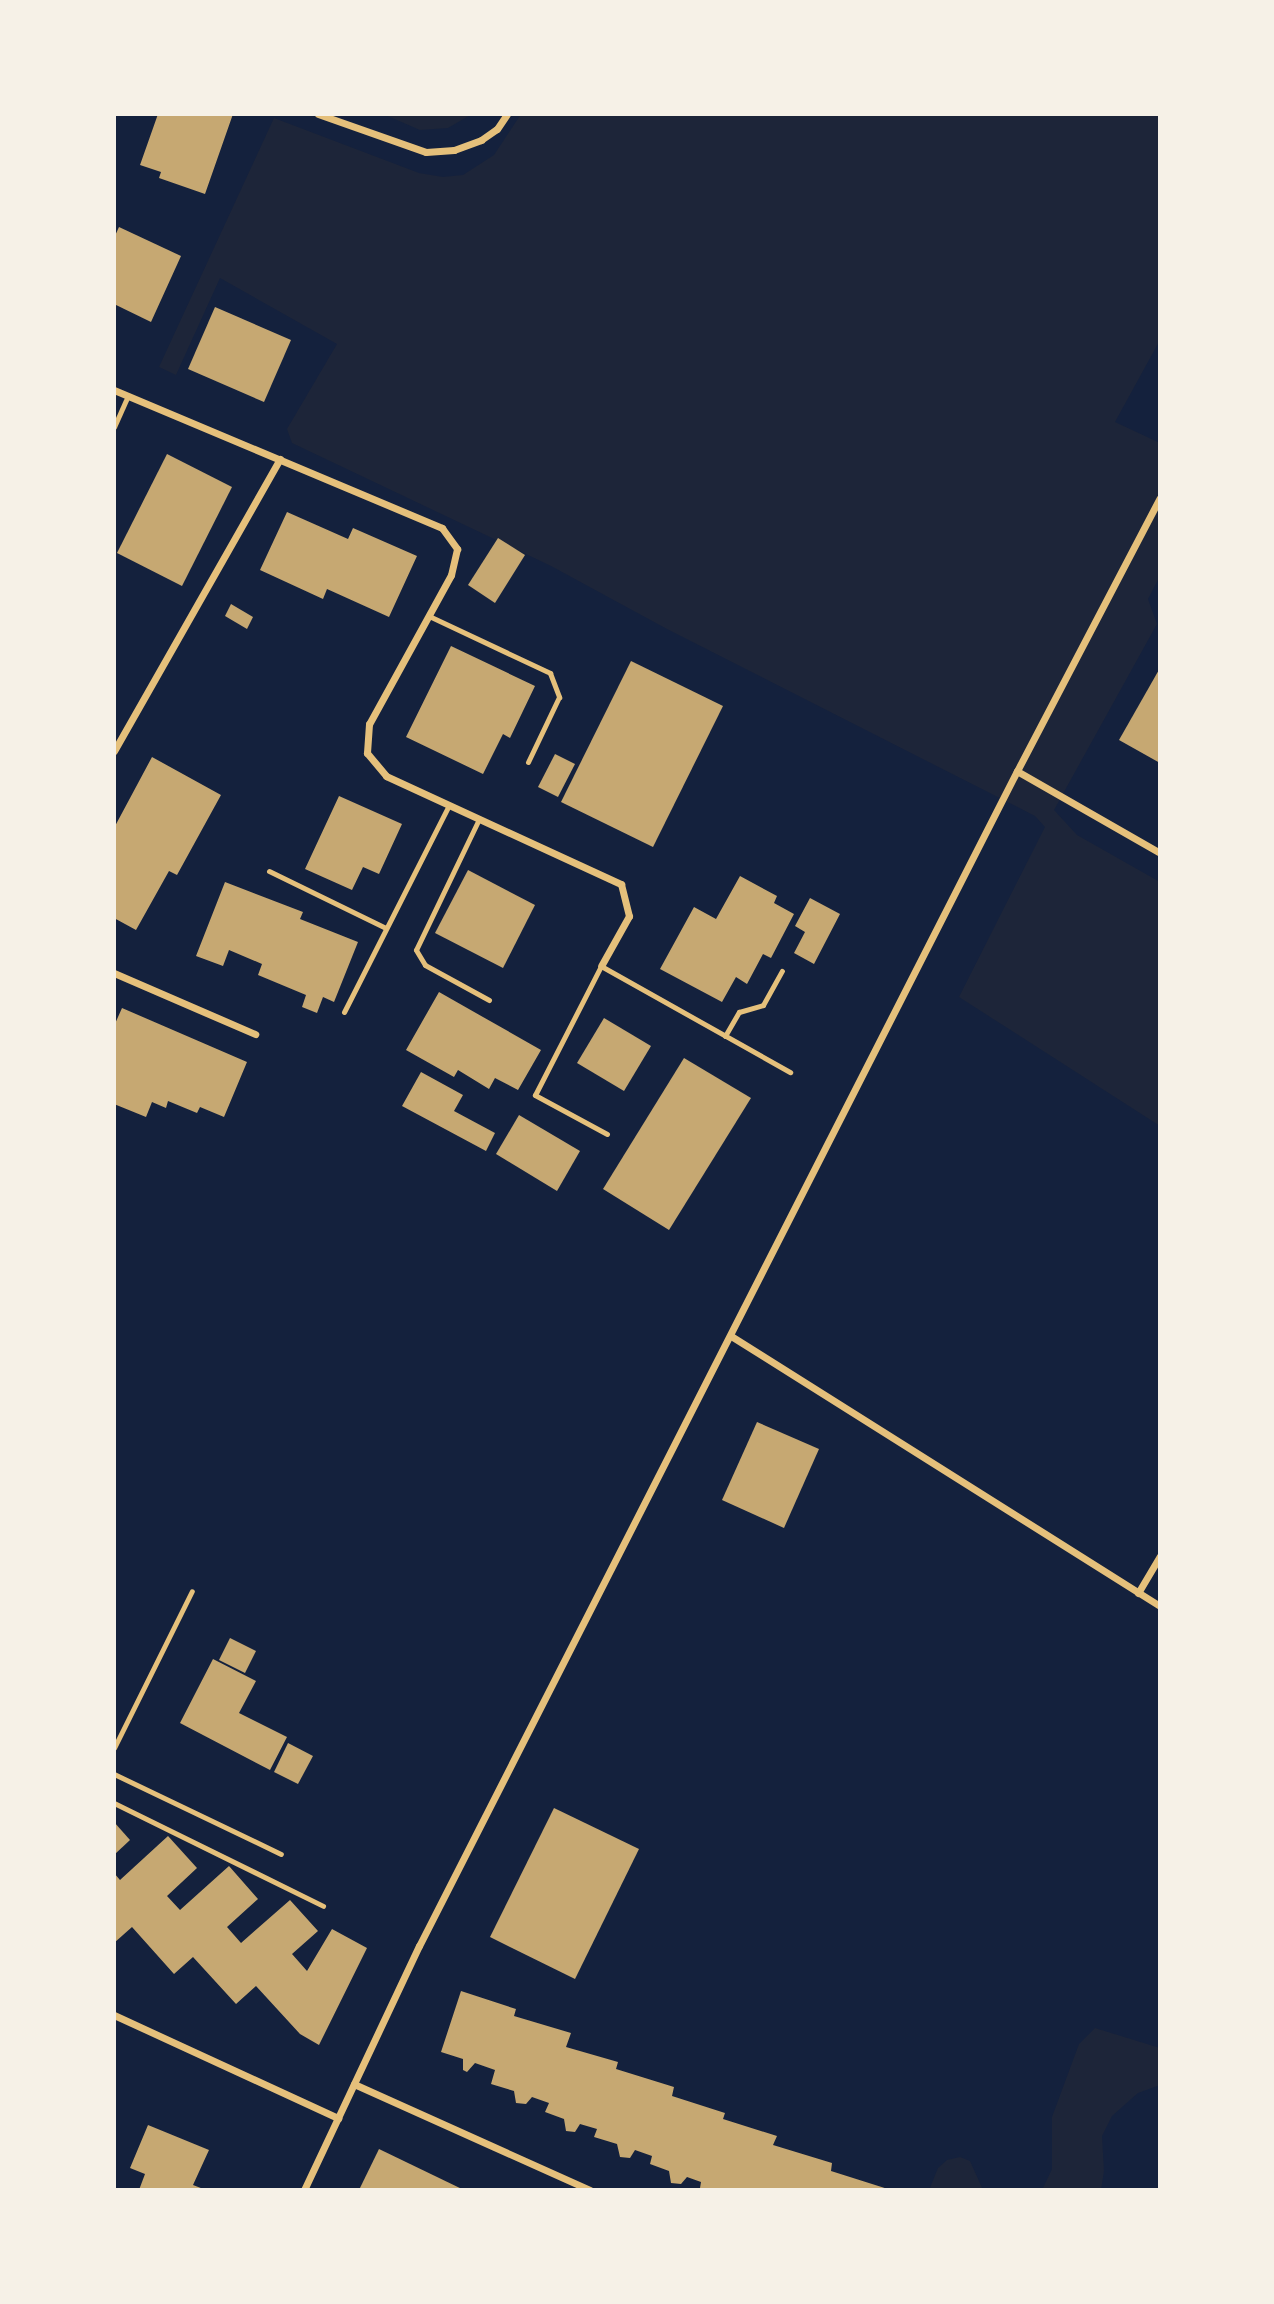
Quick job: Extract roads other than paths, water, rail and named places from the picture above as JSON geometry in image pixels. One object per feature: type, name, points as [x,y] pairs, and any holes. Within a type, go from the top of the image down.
[{"type":"street","points":[[318,114],[426,152],[454,150],[481,140],[498,129],[506,114]]},
{"type":"street","points":[[114,390],[442,528],[457,549],[451,575],[369,724],[367,753],[386,776],[621,884],[629,916],[601,966]]},
{"type":"street","points":[[114,751],[280,459]]},
{"type":"street","points":[[304,2190],[426,1933],[1017,771],[1160,498]]},
{"type":"street","points":[[1017,771],[1160,853]]},
{"type":"street","points":[[114,973],[255,1034]]},
{"type":"street","points":[[731,1336],[1160,1606]]},
{"type":"street","points":[[1138,1592],[1160,1556]]},
{"type":"street","points":[[114,2015],[338,2118]]},
{"type":"street","points":[[354,2084],[590,2190]]},
{"type":"lane","points":[[114,427],[128,396]]},
{"type":"lane","points":[[429,616],[550,673],[559,697],[528,762]]},
{"type":"lane","points":[[344,1012],[449,806]]},
{"type":"lane","points":[[479,819],[416,950],[425,965],[489,1000]]},
{"type":"lane","points":[[268,871],[386,928]]},
{"type":"lane","points":[[607,1135],[536,1095],[601,966],[790,1072]]},
{"type":"lane","points":[[725,1036],[739,1012],[763,1005],[782,971]]},
{"type":"lane","points":[[114,1748],[192,1591]]},
{"type":"lane","points":[[114,1774],[281,1854]]},
{"type":"lane","points":[[114,1804],[323,1906]]}]
